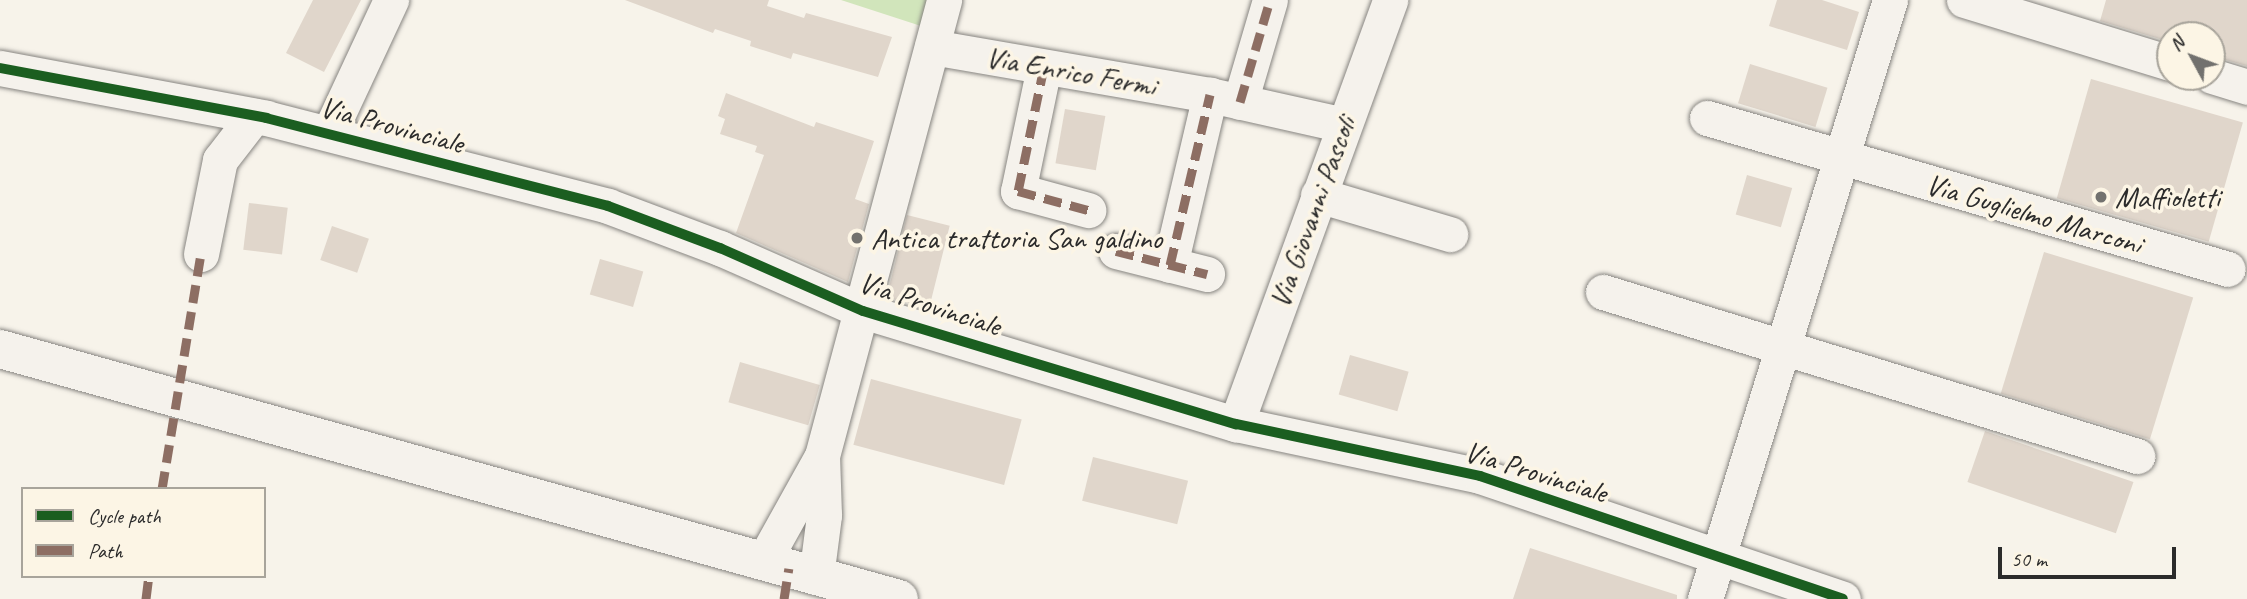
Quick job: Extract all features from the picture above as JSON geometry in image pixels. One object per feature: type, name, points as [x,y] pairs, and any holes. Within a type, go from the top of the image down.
[{"type":"main road","points":[[0,349],[899,599]]},
{"type":"street","points":[[329,133],[391,0]]},
{"type":"street","points":[[763,562],[822,456],[863,311],[944,0]]},
{"type":"street","points":[[1170,265],[1225,99],[1270,0]]},
{"type":"street","name":"Via Giovanni Pascoli","points":[[1236,424],[1390,0]]},
{"type":"street","points":[[1705,599],[1890,0]]},
{"type":"street","points":[[1964,0],[2156,59]]},
{"type":"street","name":"Via Enrico Fermi","points":[[932,47],[1225,99],[1344,125]]},
{"type":"street","points":[[1044,67],[1018,191],[1088,210]]},
{"type":"street","name":"Via Provinciale","points":[[0,68],[254,116],[329,133],[608,206],[720,248],[863,311],[1236,424],[1480,476],[1843,599]]},
{"type":"street","points":[[2226,80],[2247,87]]},
{"type":"street","points":[[201,254],[220,160],[254,116]]},
{"type":"street","name":"Via Guglielmo Marconi","points":[[1707,118],[1840,160],[2228,269]]},
{"type":"street","points":[[1318,195],[1450,234]]},
{"type":"street","points":[[1116,251],[1207,274]]},
{"type":"street","points":[[1603,292],[2137,456]]},
{"type":"street","points":[[816,577],[824,515],[822,456]]},
{"type":"green space","points":[[841,0],[927,0],[921,26]]},
{"type":"building","points":[[313,0],[361,0],[324,72],[286,53]]},
{"type":"building","points":[[625,0],[769,0],[767,6],[804,18],[806,13],[892,37],[878,77],[793,53],[791,59],[750,46],[751,41],[715,29],[713,33]]},
{"type":"building","points":[[1777,0],[1822,0],[1859,12],[1847,50],[1769,26]]},
{"type":"building","points":[[2106,0],[2247,0],[2247,66],[2226,60],[2226,21],[2156,21],[2156,38],[2100,21]]},
{"type":"building","points":[[1750,64],[1827,88],[1815,127],[1738,103]]},
{"type":"building","points":[[2091,79],[2243,123],[2209,242],[2057,198]]},
{"type":"building","points":[[726,93],[814,127],[816,122],[874,141],[855,199],[869,204],[848,282],[736,233],[764,155],[755,152],[757,146],[720,134],[725,119],[718,116]]},
{"type":"building","points":[[1065,109],[1105,116],[1096,170],[1055,163]]},
{"type":"building","points":[[1747,175],[1792,188],[1781,227],[1736,214]]},
{"type":"building","points":[[249,203],[288,208],[282,254],[243,250]]},
{"type":"building","points":[[907,215],[950,226],[929,308],[886,297]]},
{"type":"building","points":[[332,226],[369,239],[357,273],[320,260]]},
{"type":"building","points":[[2044,252],[2193,298],[2150,439],[2001,394]]},
{"type":"building","points":[[600,259],[643,271],[633,307],[590,295]]},
{"type":"building","points":[[1350,355],[1409,372],[1397,411],[1339,394]]},
{"type":"building","points":[[740,362],[820,385],[808,425],[728,402]]},
{"type":"building","points":[[871,379],[1022,419],[1004,485],[853,445]]},
{"type":"building","points":[[1985,431],[2133,482],[2116,533],[1967,482]]},
{"type":"building","points":[[1093,457],[1188,481],[1177,524],[1082,501]]},
{"type":"building","points":[[1530,548],[1677,595],[1677,599],[1513,599]]},
{"type":"marked path","points":[[1240,102],[1270,0]]},
{"type":"marked path","points":[[1044,67],[1018,191],[1088,210]]},
{"type":"marked path","points":[[1170,265],[1210,95]]},
{"type":"marked path","points":[[1116,251],[1207,274]]},
{"type":"marked path","points":[[162,487],[201,254]]},
{"type":"marked path","points":[[784,599],[789,568]]},
{"type":"marked path","points":[[146,599],[149,578]]},
{"type":"cycle path","points":[[0,68],[266,118],[608,206],[720,248],[863,311],[1236,424],[1480,476],[1843,599]]},
{"type":"place","name":"Maffioletti","points":[[2101,197]]},
{"type":"place","name":"Antica trattoria San galdino","points":[[857,238]]}]
